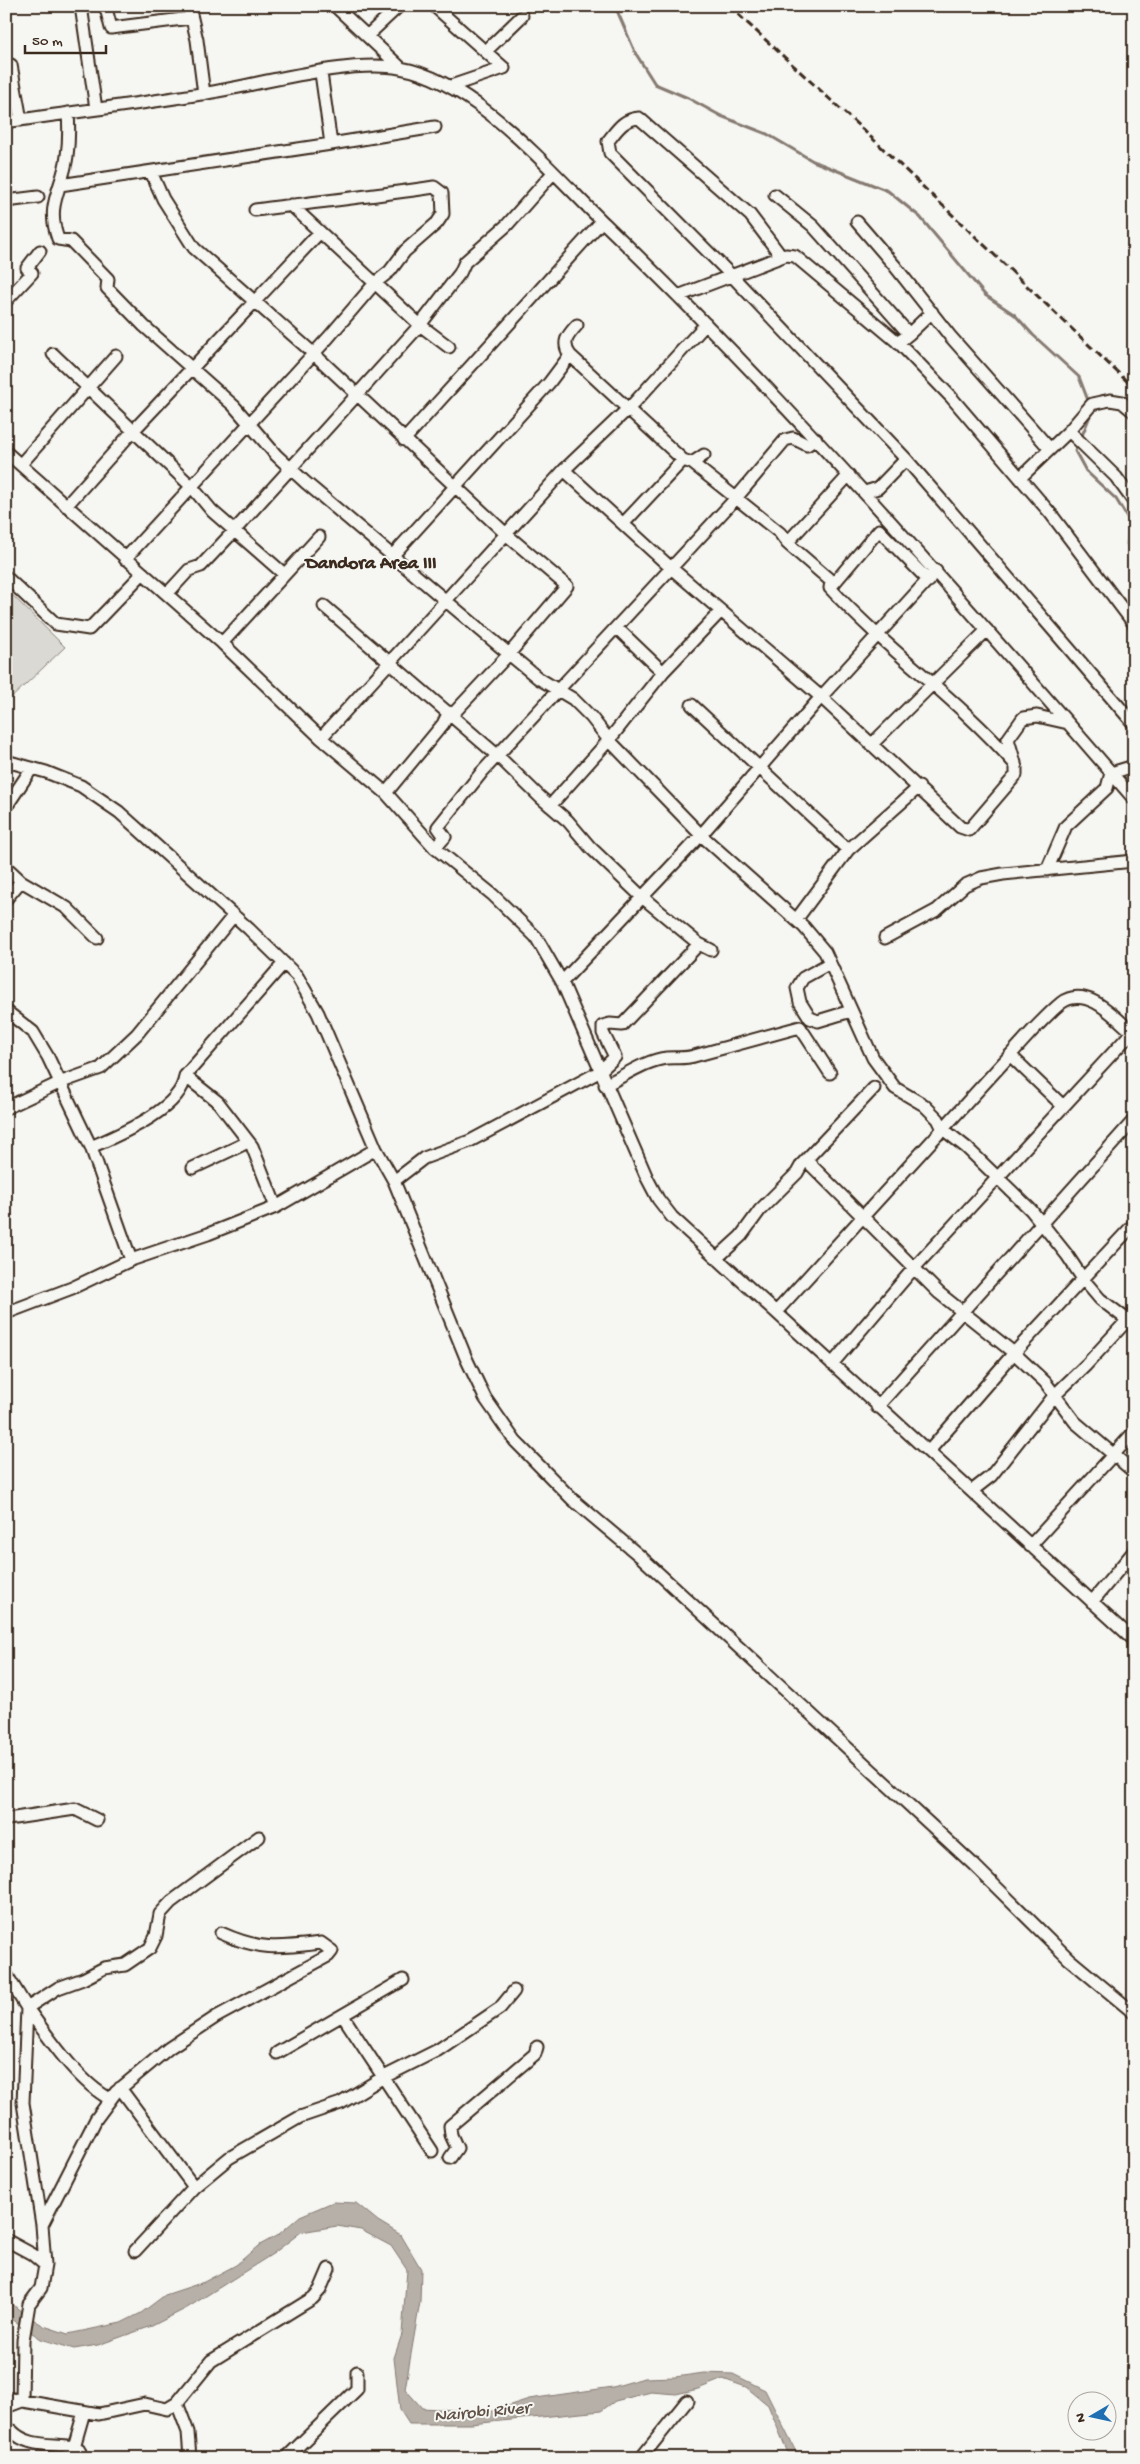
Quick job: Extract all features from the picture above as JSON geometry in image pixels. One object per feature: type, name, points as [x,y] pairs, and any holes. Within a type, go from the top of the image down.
[{"type":"street","points":[[81,6],[96,109]]},
{"type":"street","points":[[335,6],[400,68]]},
{"type":"street","points":[[367,36],[399,6]]},
{"type":"street","points":[[106,8],[111,28],[190,12],[197,40],[204,94]]},
{"type":"street","points":[[441,9],[504,68],[451,86]]},
{"type":"street","points":[[486,51],[522,16]]},
{"type":"street","points":[[11,65],[21,120]]},
{"type":"street","points":[[6,122],[204,94],[321,72],[377,67],[400,68],[434,78],[451,86],[487,112],[554,172],[706,324],[816,438],[1134,799]]},
{"type":"street","points":[[321,72],[330,144]]},
{"type":"street","points":[[68,113],[67,157],[60,185],[55,195],[52,224],[58,239],[71,242],[108,279],[107,288],[144,326],[192,367],[290,468],[538,678],[573,699],[701,835],[815,939],[830,963],[873,1058],[883,1074],[895,1088],[924,1105],[938,1119],[943,1129],[967,1148],[1042,1222],[1083,1279],[1100,1298],[1132,1319],[1054,1396],[992,1476],[973,1490]]},
{"type":"street","points":[[781,256],[750,215],[639,118],[626,121],[608,141],[610,153],[732,276],[906,459],[1134,724]]},
{"type":"street","points":[[60,185],[435,127]]},
{"type":"street","points":[[151,172],[163,199],[194,248],[313,353],[506,534],[567,586],[509,654],[450,713],[444,724],[386,793]]},
{"type":"street","points":[[167,594],[189,570],[201,566],[234,531],[420,325],[460,273],[465,262],[507,225],[554,172]]},
{"type":"street","points":[[125,559],[375,283],[390,271],[405,251],[437,223],[443,214],[442,193],[434,187],[367,194],[327,203],[291,205],[256,210]]},
{"type":"street","points":[[775,195],[813,226],[909,334]]},
{"type":"street","points":[[6,201],[38,198]]},
{"type":"street","points":[[291,205],[420,325],[449,348]]},
{"type":"street","points":[[404,440],[602,221]]},
{"type":"street","points":[[857,222],[950,336],[1050,449]]},
{"type":"street","points":[[66,506],[192,367],[320,232]]},
{"type":"street","points":[[6,301],[32,273],[27,268],[40,251]]},
{"type":"street","points":[[678,296],[781,256],[795,256],[898,343],[951,397],[1051,514],[1134,624]]},
{"type":"street","points":[[898,343],[932,312]]},
{"type":"street","points":[[321,738],[564,470],[626,408],[634,403],[706,324]]},
{"type":"street","points":[[576,325],[565,343],[570,355],[626,408],[688,461],[737,497],[780,534],[787,543],[831,581],[830,588]]},
{"type":"street","points":[[53,354],[192,486],[212,511],[284,574]]},
{"type":"street","points":[[393,555],[549,383],[570,355]]},
{"type":"street","points":[[21,464],[116,356]]},
{"type":"street","points":[[1020,478],[1069,431],[1092,404],[1101,400],[1122,402],[1134,412]]},
{"type":"street","points":[[1069,431],[1116,477],[1134,502]]},
{"type":"street","points":[[435,848],[445,838],[438,827],[482,772],[670,567],[737,497],[785,440],[793,438],[807,445],[816,438]]},
{"type":"street","points":[[6,452],[222,643],[321,738],[386,793],[435,848],[450,858],[493,895],[536,937],[562,982],[599,1072],[658,1199],[672,1217],[877,1407],[973,1490],[1030,1546],[1134,1640]]},
{"type":"street","points":[[623,524],[688,461],[704,455]]},
{"type":"street","points":[[865,492],[878,488],[906,459]]},
{"type":"street","points":[[564,470],[670,567],[821,697],[960,827],[966,830],[1016,775],[1016,767],[1008,739],[1023,718],[1036,716],[1068,723]]},
{"type":"street","points":[[787,543],[849,475]]},
{"type":"street","points":[[830,588],[879,530],[929,581]]},
{"type":"street","points":[[222,643],[320,537]]},
{"type":"street","points":[[562,982],[701,835],[821,697],[936,572]]},
{"type":"street","points":[[6,577],[56,624],[89,629],[143,573]]},
{"type":"street","points":[[830,588],[877,636],[987,736],[1016,767]]},
{"type":"street","points":[[1123,609],[1134,603]]},
{"type":"street","points":[[324,606],[498,756],[568,821],[590,847],[642,897],[698,944],[711,950]]},
{"type":"street","points":[[550,806],[610,740],[663,672],[721,611]]},
{"type":"street","points":[[616,628],[663,672]]},
{"type":"street","points":[[871,745],[987,630]]},
{"type":"street","points":[[692,705],[848,850]]},
{"type":"street","points":[[6,761],[32,768],[81,786],[119,812],[234,916],[296,976],[318,1014],[376,1149],[394,1181],[466,1358],[485,1398],[515,1441],[572,1499],[641,1557],[946,1838],[1069,1959],[1134,2013]]},
{"type":"street","points":[[1111,773],[1134,766]]},
{"type":"street","points":[[6,807],[32,768]]},
{"type":"street","points":[[1047,870],[1066,826],[1107,788],[1111,773]]},
{"type":"street","points":[[796,920],[848,850],[919,788]]},
{"type":"street","points":[[885,938],[937,910],[965,885],[973,881],[1002,874],[1134,861]]},
{"type":"street","points":[[6,867],[21,881],[67,908],[97,938]]},
{"type":"street","points":[[6,899],[21,881]]},
{"type":"street","points":[[6,1108],[59,1083],[101,1068],[137,1034],[234,916]]},
{"type":"street","points":[[394,1181],[424,1158],[470,1140],[599,1072],[615,1057],[603,1033],[603,1026],[610,1024],[622,1025],[698,944]]},
{"type":"street","points":[[91,1147],[153,1117],[184,1085],[184,1076],[284,963]]},
{"type":"street","points":[[830,963],[803,978],[797,988],[800,1002],[810,1018],[818,1020],[851,1011]]},
{"type":"street","points":[[776,1312],[1010,1055],[1061,1003],[1077,997],[1092,999],[1133,1032],[914,1268],[832,1364]]},
{"type":"street","points":[[6,1011],[33,1032],[48,1057],[91,1147],[131,1260]]},
{"type":"street","points":[[605,1085],[646,1064],[666,1058],[682,1059],[800,1027],[830,1073]]},
{"type":"street","points":[[1010,1055],[1063,1106]]},
{"type":"street","points":[[184,1076],[218,1102],[252,1146],[276,1207]]},
{"type":"street","points":[[718,1258],[742,1236],[760,1210],[797,1173],[806,1160],[874,1088]]},
{"type":"street","points":[[877,1407],[1134,1120]]},
{"type":"street","points":[[193,1168],[248,1142]]},
{"type":"street","points":[[8,1308],[72,1288],[131,1260],[208,1234],[276,1207],[376,1149]]},
{"type":"street","points":[[806,1160],[939,1293],[1014,1353],[1045,1382],[1075,1422],[1134,1472]]},
{"type":"street","points":[[928,1452],[1014,1353],[1134,1224]]},
{"type":"street","points":[[1030,1546],[1134,1432]]},
{"type":"street","points":[[1092,1602],[1134,1551]]},
{"type":"street","points":[[6,1817],[8,1819],[75,1808],[97,1820]]},
{"type":"street","points":[[27,2008],[58,1988],[83,1980],[104,1968],[125,1965],[150,1948],[156,1936],[160,1914],[171,1902],[259,1837]]},
{"type":"street","points":[[42,2225],[96,2119],[120,2088],[169,2048],[216,2017],[321,1960],[332,1951],[321,1943],[277,1948],[246,1944],[221,1933]]},
{"type":"street","points":[[6,1974],[27,2008],[52,2042],[97,2093],[110,2100]]},
{"type":"street","points":[[277,2053],[403,1980]]},
{"type":"street","points":[[135,2251],[194,2187],[228,2158],[300,2117],[341,2103],[382,2078],[438,2050],[500,2008],[514,1991]]},
{"type":"street","points":[[22,2401],[23,2340],[29,2304],[41,2288],[45,2265],[42,2225],[23,2103],[27,2008]]},
{"type":"street","points":[[343,2016],[382,2078],[432,2151]]},
{"type":"street","points":[[450,2158],[457,2148],[451,2135],[450,2126],[535,2054],[537,2047]]},
{"type":"street","points":[[120,2088],[194,2187]]},
{"type":"street","points":[[6,2240],[32,2254],[45,2265]]},
{"type":"street","points":[[6,2398],[99,2414],[145,2404],[168,2409],[177,2403],[211,2361],[313,2298],[320,2290],[329,2269]]},
{"type":"street","points":[[286,2458],[357,2389],[357,2372]]},
{"type":"street","points":[[6,2407],[22,2401]]},
{"type":"street","points":[[641,2458],[687,2402]]},
{"type":"street","points":[[177,2403],[188,2432],[190,2458]]},
{"type":"street","points":[[68,2458],[74,2447],[84,2412]]},
{"type":"street","points":[[6,2430],[12,2431],[20,2439],[29,2442],[74,2447],[79,2449],[82,2458]]},
{"type":"shaded area","points":[[6,589],[65,647],[6,703]]},
{"type":"water","name":"Nairobi River","points":[[333,2202],[356,2203],[378,2221],[401,2235],[421,2269],[420,2302],[405,2389],[422,2408],[489,2412],[529,2399],[613,2387],[644,2378],[675,2377],[704,2373],[733,2374],[765,2390],[799,2458],[790,2458],[768,2405],[746,2387],[723,2379],[698,2389],[676,2394],[651,2392],[615,2401],[601,2411],[471,2424],[409,2424],[400,2410],[394,2358],[402,2334],[407,2270],[391,2246],[361,2230],[337,2226],[301,2232],[274,2253],[187,2308],[152,2326],[98,2345],[74,2349],[41,2339],[6,2315],[6,2299],[23,2313],[44,2326],[68,2334],[121,2323],[141,2313],[165,2295],[204,2282],[236,2265],[258,2246],[278,2235],[300,2216]]},
{"type":"waterway","points":[[615,6],[636,54],[655,84],[688,98],[721,116],[767,134],[813,161],[888,191],[920,217],[985,295],[1015,315],[1033,335],[1079,377],[1089,403]]},
{"type":"waterway","points":[[1081,438],[1092,411]]},
{"type":"waterway","points":[[1078,444],[1075,451],[1086,471],[1116,499],[1130,522],[1127,544],[1134,553]]},
{"type":"railway","points":[[729,6],[874,140],[1134,388]]},
{"type":"district","name":"Dandora Area III","points":[[371,564]]}]
